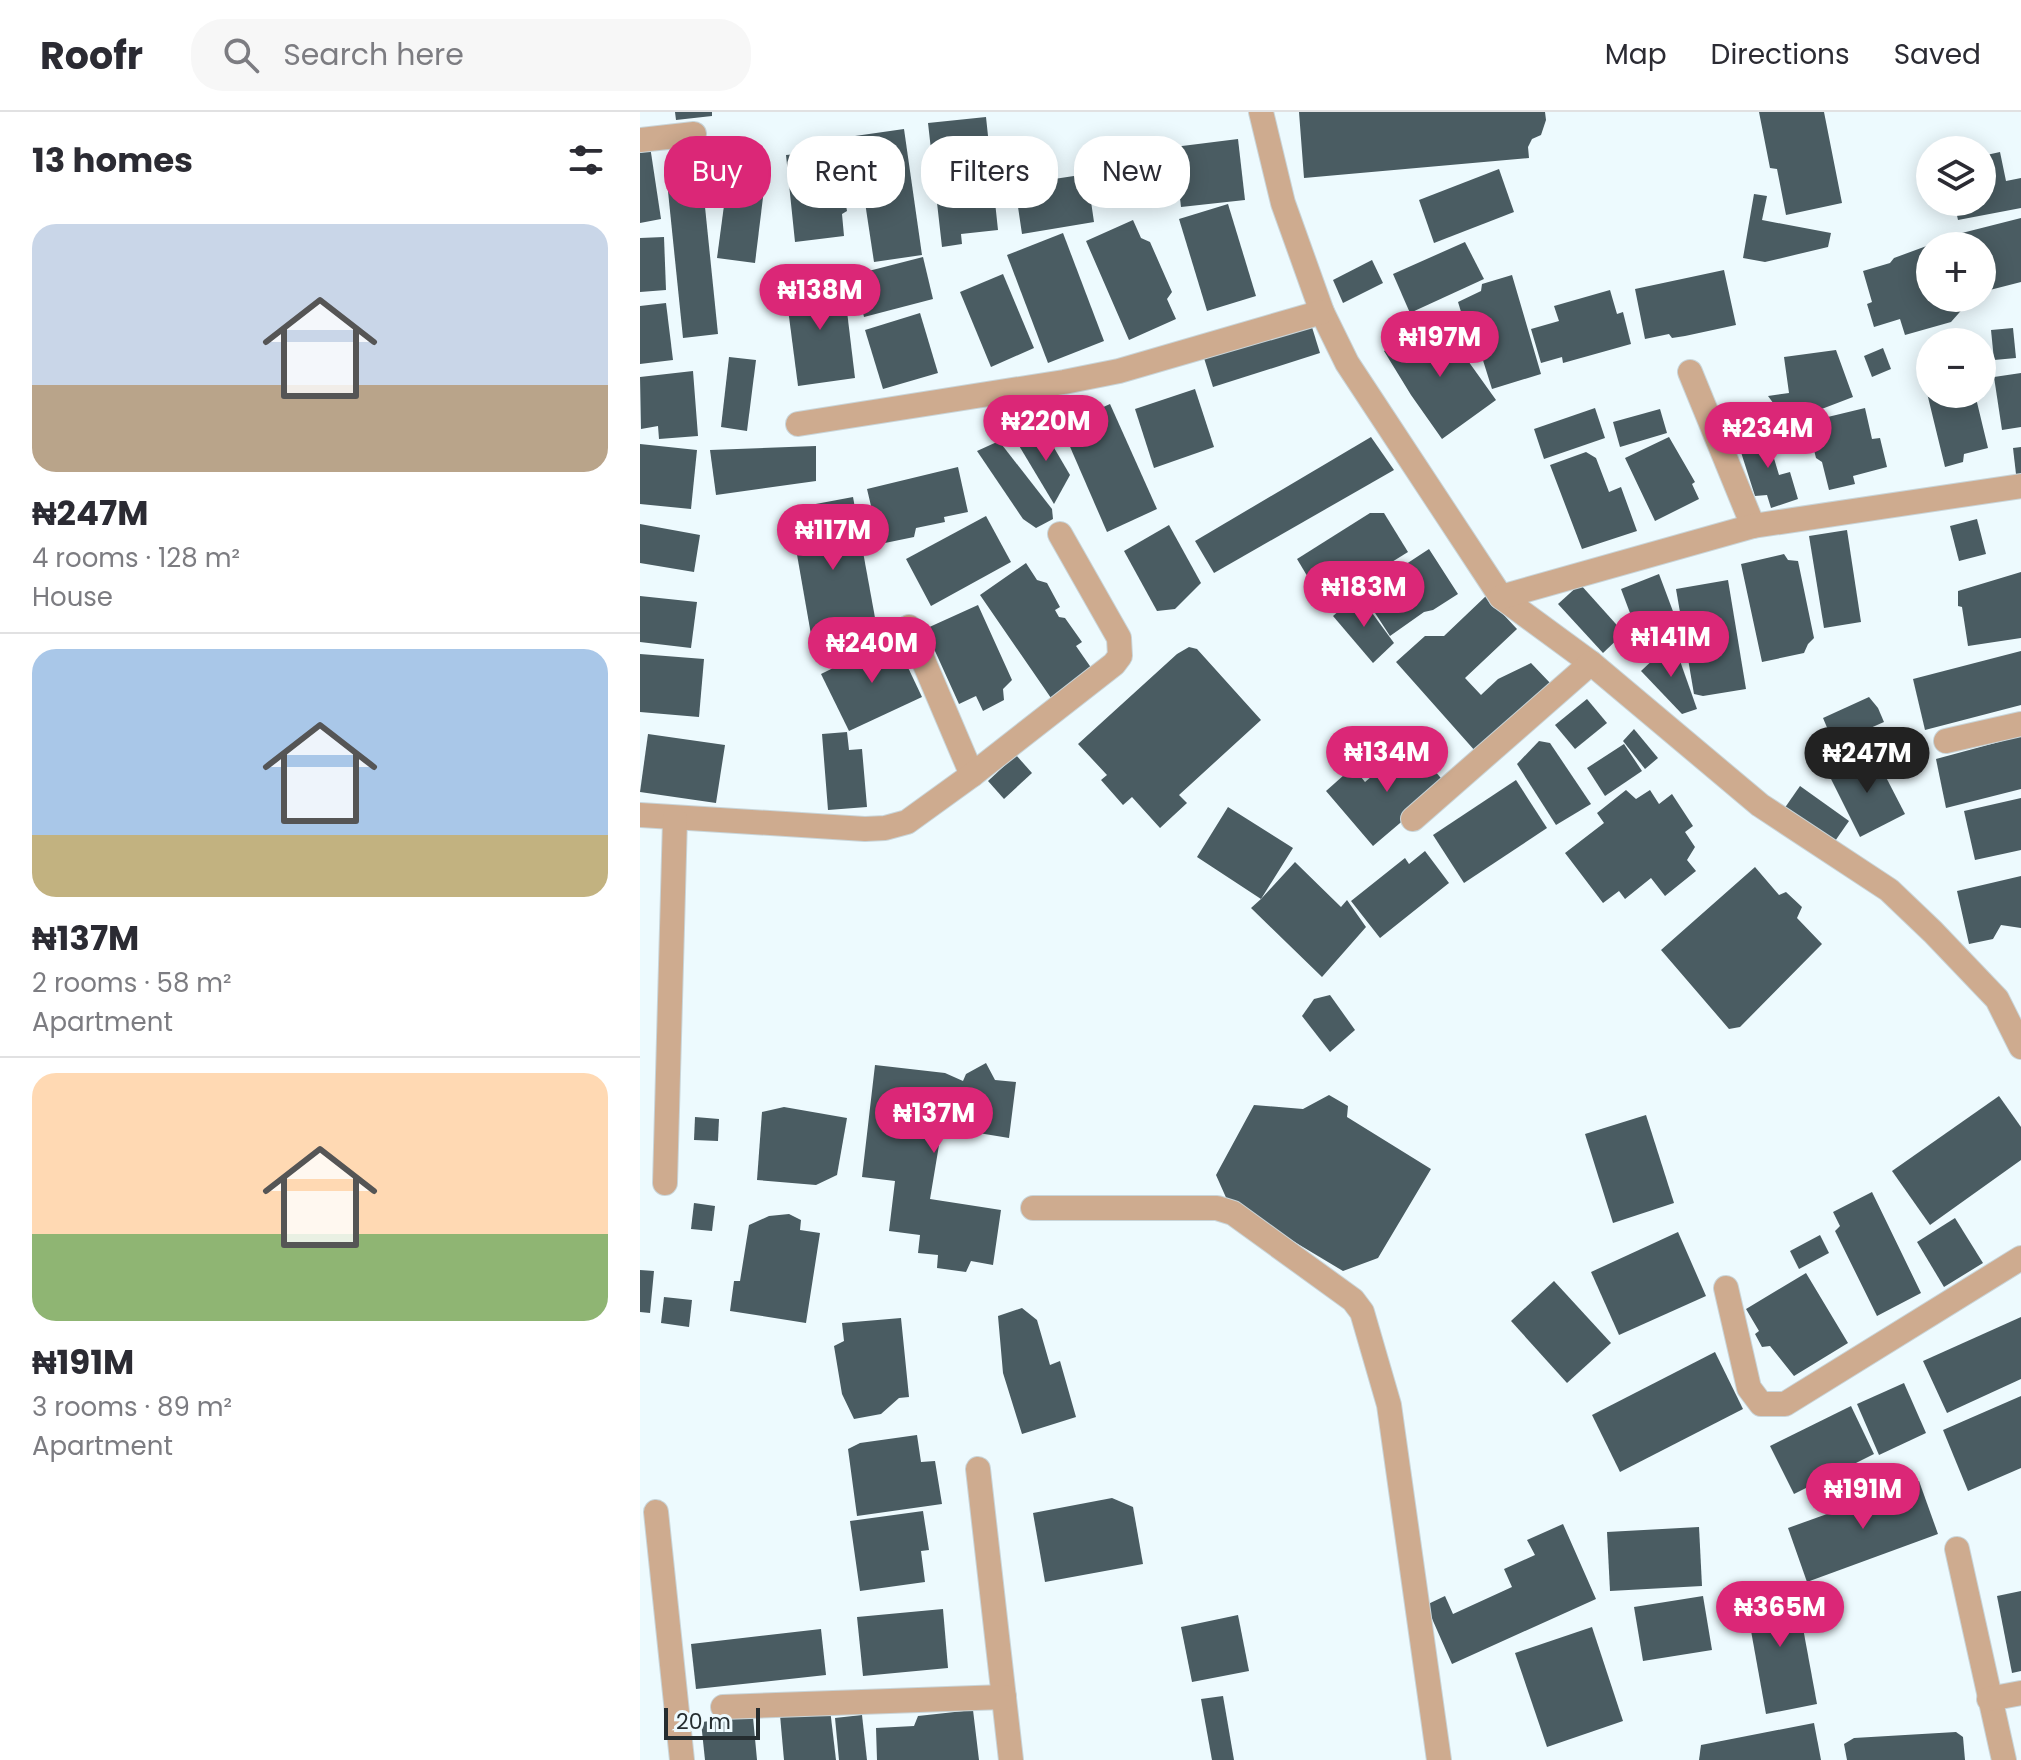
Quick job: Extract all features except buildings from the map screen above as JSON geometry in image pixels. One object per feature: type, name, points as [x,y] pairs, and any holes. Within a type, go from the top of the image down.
[{"type":"street","points":[[1261,112],[1283,203],[1322,312],[1347,363],[1501,597],[1591,663],[1760,805],[1889,890],[2009,998],[2021,1047]]},
{"type":"street","points":[[640,140],[694,134]]},
{"type":"street","points":[[798,424],[1105,374],[1322,312]]},
{"type":"street","points":[[1690,372],[1753,526]]},
{"type":"street","points":[[1501,597],[1753,526],[2021,486]]},
{"type":"street","points":[[640,815],[885,828],[907,822],[972,775],[1114,664],[1120,656],[1119,638],[1060,534]]},
{"type":"street","points":[[909,627],[972,775]]},
{"type":"street","points":[[1413,819],[1591,663]]},
{"type":"street","points":[[1946,741],[2021,724]]},
{"type":"street","points":[[665,1183],[675,819]]},
{"type":"street","points":[[1033,1208],[1217,1208],[1233,1213],[1353,1300],[1365,1321],[1389,1405],[1439,1760]]},
{"type":"street","points":[[1726,1288],[1749,1388],[1761,1404],[1785,1404],[2021,1258]]},
{"type":"street","points":[[978,1469],[1011,1760]]},
{"type":"street","points":[[656,1512],[682,1760]]},
{"type":"street","points":[[1957,1549],[2004,1760]]},
{"type":"street","points":[[1989,1699],[2021,1693]]},
{"type":"street","points":[[723,1707],[1004,1697]]}]
